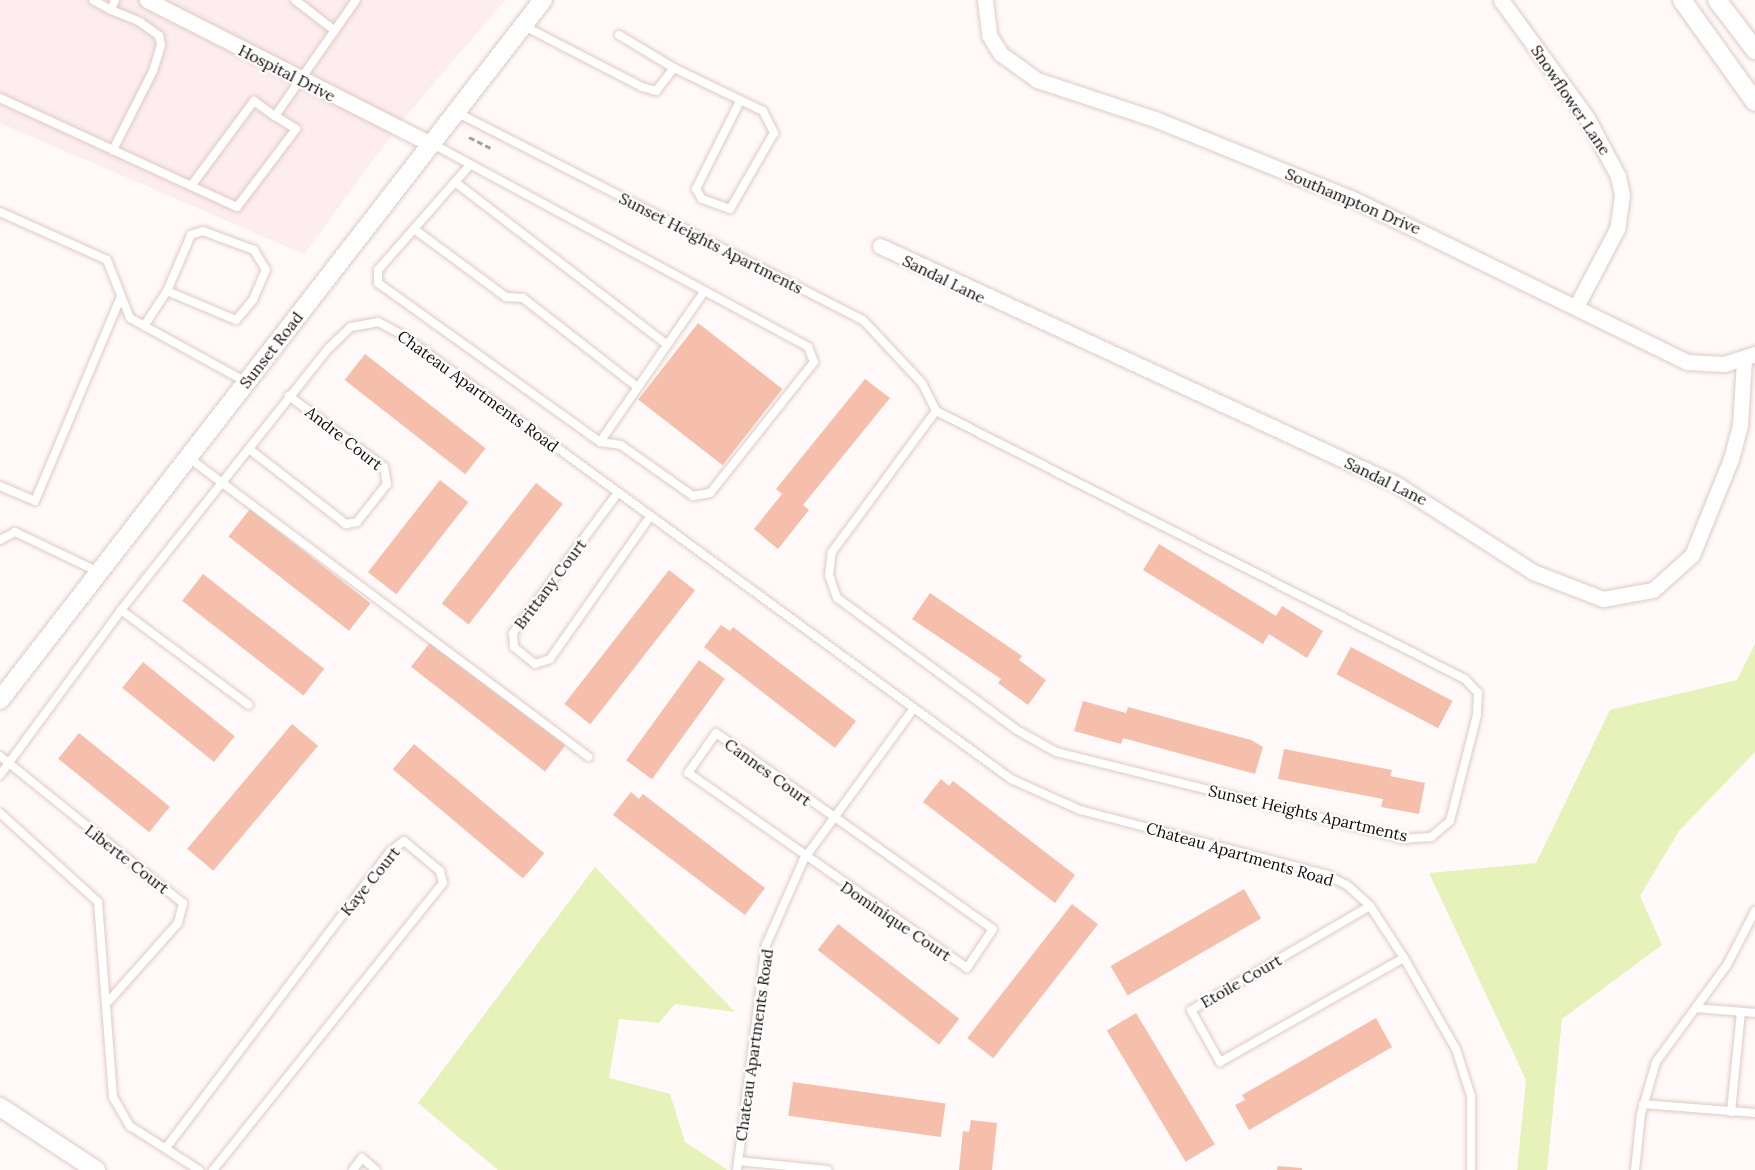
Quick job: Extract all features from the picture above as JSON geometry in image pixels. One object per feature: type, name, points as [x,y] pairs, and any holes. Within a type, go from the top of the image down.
[{"type":"street","name":"Hospital Drive","points":[[147,0],[429,143]]},
{"type":"street","name":"Sunset Road","points":[[3,690],[99,572],[429,143],[543,0]]},
{"type":"street","name":"Southampton Drive","points":[[985,0],[989,35],[1001,54],[1037,80],[1155,118],[1326,187],[1577,306],[1687,362],[1706,366],[1750,357]]},
{"type":"street","name":"Snowflower Lane","points":[[1501,0],[1587,118],[1618,176],[1622,195],[1617,229],[1577,306]]},
{"type":"street","points":[[1682,0],[1755,102]]},
{"type":"street","points":[[1717,0],[1755,50]]},
{"type":"street","name":"Sandal Lane","points":[[880,246],[1396,484],[1533,572],[1604,599],[1653,590],[1692,555],[1731,459],[1740,425],[1750,357]]},
{"type":"street","points":[[0,1107],[96,1170]]},
{"type":"lane","points":[[93,0],[140,22],[159,36],[161,45],[153,71],[113,150]]},
{"type":"lane","points":[[111,10],[115,0]]},
{"type":"lane","points":[[295,0],[334,30]]},
{"type":"lane","points":[[275,116],[356,0]]},
{"type":"lane","points":[[522,26],[642,87],[656,91],[674,68]]},
{"type":"lane","points":[[619,35],[739,103],[763,111],[774,133],[730,209],[702,199],[696,189],[739,103]]},
{"type":"lane","points":[[0,98],[191,186],[237,207],[296,129],[254,101],[191,186]]},
{"type":"lane","name":"Sunset Heights Apartments","points":[[455,111],[863,320],[922,383],[936,411],[1465,679],[1478,693],[1477,716],[1450,821],[1431,837],[1405,839],[1056,752],[1017,730],[837,598],[829,575],[832,552],[936,411]]},
{"type":"lane","points":[[429,143],[470,165],[704,292],[808,347],[814,362],[710,493],[693,496],[621,445],[600,442],[378,283],[378,270],[470,165]]},
{"type":"lane","points":[[454,182],[666,344]]},
{"type":"lane","points":[[0,212],[107,260],[130,318],[246,382]]},
{"type":"lane","points":[[414,229],[506,297],[523,298],[636,386]]},
{"type":"lane","points":[[144,326],[167,291],[191,235],[203,231],[254,250],[266,270],[253,300],[236,320],[167,291]]},
{"type":"lane","points":[[600,442],[636,386],[704,292]]},
{"type":"lane","points":[[0,486],[35,501],[122,296]]},
{"type":"lane","name":"Chateau Apartments Road","points":[[0,775],[121,610],[223,483],[289,396],[340,336],[363,322],[378,322],[404,336],[912,711],[1034,792],[1080,810],[1327,875],[1370,906],[1404,958],[1465,1072],[1473,1120],[1471,1170]]},
{"type":"lane","name":"Andre Court","points":[[249,449],[346,524],[357,522],[387,484],[384,467],[289,396]]},
{"type":"lane","points":[[188,457],[588,757]]},
{"type":"lane","name":"Brittany Court","points":[[617,494],[513,633],[514,647],[535,664],[550,659],[649,518]]},
{"type":"lane","points":[[0,540],[15,532],[99,572]]},
{"type":"lane","points":[[121,610],[249,705]]},
{"type":"lane","name":"Chateau Apartments Road","points":[[738,1166],[766,945],[804,859],[912,711]]},
{"type":"lane","name":"Cannes Court","points":[[804,859],[688,773],[716,733],[832,818]]},
{"type":"lane","name":"Liberte Court","points":[[0,756],[6,764],[183,903],[178,923],[107,1003]]},
{"type":"lane","points":[[0,813],[98,902],[113,1098],[130,1126],[199,1170]]},
{"type":"lane","name":"Dominique Court","points":[[804,859],[967,968],[993,929],[832,818]]},
{"type":"lane","name":"Kaye Court","points":[[166,1148],[391,851],[404,841],[440,871],[443,883],[213,1170]]},
{"type":"lane","name":"Etoile Court","points":[[1370,906],[1191,1010],[1220,1062],[1404,958]]},
{"type":"lane","points":[[1635,1170],[1643,1104],[1656,1062],[1727,965],[1755,911]]},
{"type":"lane","points":[[1696,1008],[1755,1013]]},
{"type":"lane","points":[[1731,1112],[1741,1012]]},
{"type":"lane","points":[[1643,1104],[1755,1113]]},
{"type":"lane","points":[[353,1170],[362,1158],[376,1170]]},
{"type":"lane","points":[[738,1166],[828,1170]]},
{"type":"path","points":[[469,137],[491,148]]},
{"type":"shaded area","points":[[0,0],[505,0],[405,117],[304,254],[0,123]]},
{"type":"green space","points":[[1755,644],[1755,752],[1679,831],[1640,896],[1662,945],[1562,1019],[1547,1170],[1517,1170],[1526,1080],[1429,873],[1536,863],[1610,710],[1737,680]]},
{"type":"green space","points":[[595,867],[735,1012],[675,1004],[659,1023],[619,1019],[609,1078],[670,1094],[685,1142],[728,1170],[498,1170],[418,1103]]},
{"type":"building","points":[[698,323],[782,389],[723,465],[638,399]]},
{"type":"building","points":[[365,354],[486,448],[465,474],[345,380]]},
{"type":"building","points":[[865,379],[890,398],[803,505],[809,510],[778,549],[754,529],[782,494],[776,489]]},
{"type":"building","points":[[440,480],[468,502],[396,594],[368,572]]},
{"type":"building","points":[[536,483],[563,504],[469,624],[442,604]]},
{"type":"building","points":[[250,509],[371,603],[349,631],[228,537]]},
{"type":"building","points":[[1159,544],[1276,616],[1282,606],[1323,631],[1307,658],[1269,634],[1263,644],[1143,570]]},
{"type":"building","points":[[669,570],[695,590],[590,724],[564,704]]},
{"type":"building","points":[[203,574],[324,669],[303,696],[182,601]]},
{"type":"building","points":[[930,593],[1022,656],[1019,660],[1046,680],[1028,705],[998,683],[1001,679],[912,619]]},
{"type":"building","points":[[721,625],[730,631],[733,627],[856,721],[835,748],[704,647]]},
{"type":"building","points":[[432,640],[566,745],[545,771],[411,667]]},
{"type":"building","points":[[1351,647],[1453,701],[1438,728],[1336,674]]},
{"type":"building","points":[[699,660],[725,679],[652,779],[626,760]]},
{"type":"building","points":[[143,662],[235,736],[214,762],[122,688]]},
{"type":"building","points":[[1083,701],[1126,713],[1128,707],[1251,740],[1263,747],[1255,774],[1123,738],[1121,744],[1074,731]]},
{"type":"building","points":[[292,724],[318,746],[213,871],[187,849]]},
{"type":"building","points":[[79,733],[170,807],[149,832],[58,759]]},
{"type":"building","points":[[414,744],[544,853],[523,879],[393,769]]},
{"type":"building","points":[[1284,749],[1392,770],[1390,776],[1425,783],[1419,814],[1381,807],[1383,799],[1278,779]]},
{"type":"building","points":[[941,779],[949,786],[953,781],[1075,875],[1055,903],[923,802]]},
{"type":"building","points":[[631,792],[639,799],[643,794],[765,888],[745,915],[613,815]]},
{"type":"building","points":[[1244,889],[1261,918],[1128,995],[1111,966]]},
{"type":"building","points":[[1072,904],[1098,924],[993,1058],[967,1038]]},
{"type":"building","points":[[838,924],[959,1019],[939,1045],[818,950]]},
{"type":"building","points":[[1136,1013],[1215,1144],[1186,1162],[1107,1031]]},
{"type":"building","points":[[1376,1018],[1392,1047],[1249,1130],[1235,1105],[1245,1100],[1242,1095]]},
{"type":"building","points":[[793,1082],[946,1103],[941,1137],[788,1116]]},
{"type":"building","points":[[971,1120],[997,1123],[992,1170],[959,1170],[963,1131],[969,1132]]},
{"type":"building","points":[[1278,1166],[1302,1168],[1302,1170],[1277,1170]]}]
